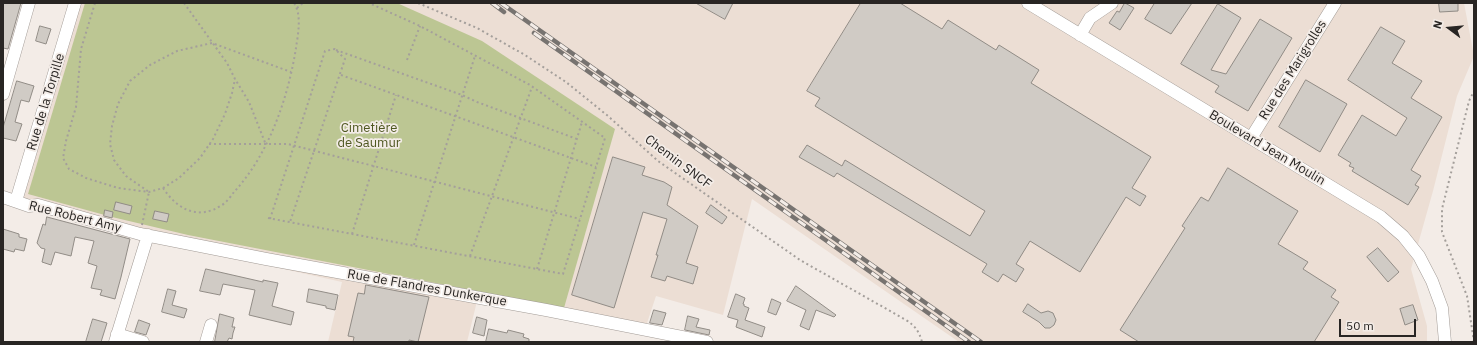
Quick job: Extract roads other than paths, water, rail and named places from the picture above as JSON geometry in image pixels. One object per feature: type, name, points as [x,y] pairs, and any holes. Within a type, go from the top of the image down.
[{"type":"street","points":[[3,94],[7,69],[29,3]]},
{"type":"street","name":"Rue de la Torpille","points":[[16,202],[75,3]]},
{"type":"street","name":"Boulevard Jean Moulin","points":[[1028,3],[1381,217],[1403,236],[1419,256],[1432,281],[1442,308],[1445,342]]},
{"type":"street","points":[[1080,35],[1090,18],[1112,3]]},
{"type":"street","name":"Rue des Marigrolles","points":[[1251,138],[1335,3]]},
{"type":"street","name":"Rue Robert Amy","points":[[3,197],[29,206],[38,205],[144,234]]},
{"type":"street","points":[[143,342],[116,338],[144,234]]},
{"type":"street","name":"Rue de Flandres Dunkerque","points":[[144,234],[266,259],[546,310],[707,342]]},
{"type":"street","points":[[206,342],[211,325]]},
{"type":"railway","points":[[492,3],[504,12]]},
{"type":"railway","points":[[501,3],[981,342]]},
{"type":"railway","points":[[534,33],[969,342]]},
{"type":"park label","name":"Cimetière de Saumur","points":[[369,136]]}]
